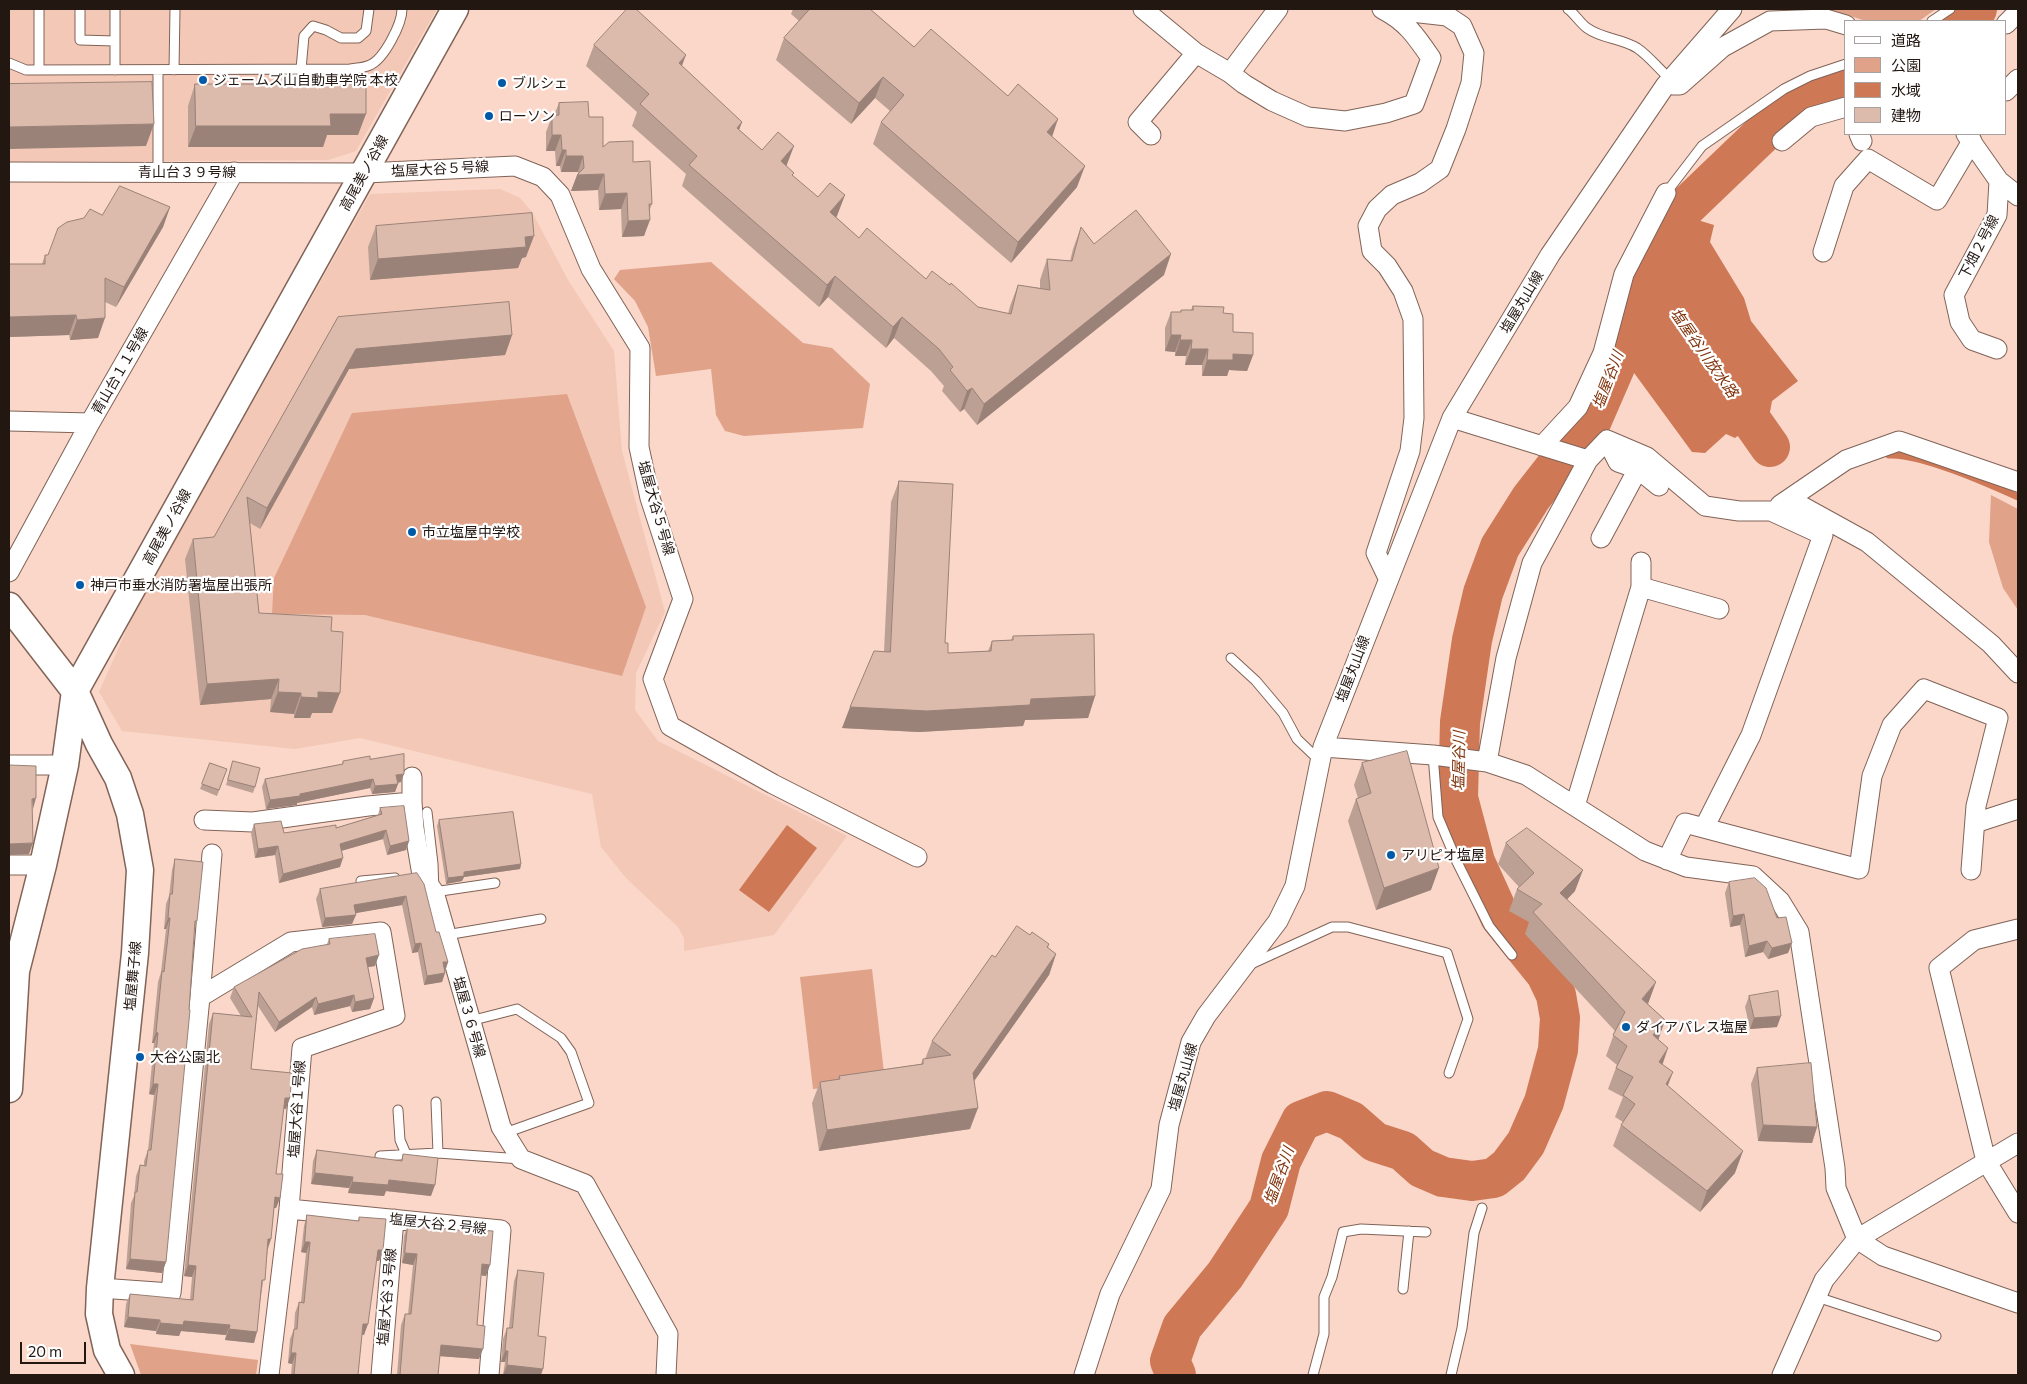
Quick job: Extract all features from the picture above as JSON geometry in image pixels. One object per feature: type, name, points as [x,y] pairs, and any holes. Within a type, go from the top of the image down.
[{"type":"street","name":"高尾美ノ谷線","points":[[9,1089],[12,971],[43,865],[65,766],[75,691],[455,9]]},
{"type":"street","points":[[1143,9],[1196,53],[1272,101],[1308,117],[1345,121],[1386,113],[1414,104],[1431,58],[1415,36],[1390,13]]},
{"type":"street","points":[[1230,73],[1278,9]]},
{"type":"street","name":"塩屋丸山線","points":[[1084,1375],[1110,1294],[1161,1190],[1169,1125],[1191,1042],[1206,1016],[1278,921],[1295,886],[1322,754],[1388,578],[1452,418],[1550,256],[1668,83],[1732,9]]},
{"type":"street","points":[[1388,578],[1376,554],[1410,451],[1414,418],[1414,319],[1404,291],[1387,266],[1372,251],[1368,226],[1378,209],[1392,195],[1420,183],[1440,169],[1471,83],[1474,53],[1462,26],[1446,16],[1411,12],[1390,13]]},
{"type":"street","points":[[2007,23],[2018,12]]},
{"type":"street","points":[[1668,83],[1680,85],[1723,47],[1770,21],[1826,19],[1844,24]]},
{"type":"street","points":[[1151,135],[1138,122],[1196,53]]},
{"type":"street","points":[[2007,90],[2018,79]]},
{"type":"street","points":[[1782,142],[1811,117],[1844,108]]},
{"type":"street","points":[[1823,252],[1844,186],[1868,160],[1937,200],[1969,137],[1999,181],[2018,196]]},
{"type":"street","name":"塩屋大谷５号線","points":[[365,173],[516,166],[543,177],[560,195],[591,269],[640,348],[639,447],[650,498],[683,599],[653,679],[670,726],[773,784],[917,857]]},
{"type":"street","name":"青山台３９号線","points":[[9,172],[365,173]]},
{"type":"street","name":"青山台１１号線","points":[[9,572],[90,423],[234,172]]},
{"type":"street","name":"下畑２号線","points":[[1997,349],[1972,340],[1960,322],[1954,295],[1997,215],[1999,181]]},
{"type":"street","points":[[1542,446],[1578,407],[1603,354],[1624,274],[1666,193]]},
{"type":"street","points":[[1452,418],[1580,458]]},
{"type":"street","points":[[9,421],[90,423]]},
{"type":"street","points":[[1487,762],[1506,658],[1532,563],[1580,458],[1607,440]]},
{"type":"street","points":[[1607,440],[1618,462],[1638,469],[1659,486]]},
{"type":"street","points":[[1607,440],[1647,456],[1705,506],[1739,511],[1771,511],[1823,535],[1751,736],[1704,828]]},
{"type":"street","points":[[1771,511],[1846,460],[1899,441],[2018,482]]},
{"type":"street","points":[[1601,538],[1638,469]]},
{"type":"street","points":[[1789,498],[1867,542],[1990,644],[2018,673]]},
{"type":"street","points":[[1575,806],[1641,587],[1640,562]]},
{"type":"street","points":[[1641,587],[1720,609]]},
{"type":"street","name":"塩屋舞子線","points":[[9,606],[75,691],[99,744],[118,778],[130,814],[140,870],[135,953],[100,1288],[99,1314],[107,1350],[121,1375]]},
{"type":"street","points":[[1667,860],[1685,823],[1858,869],[1872,776],[1892,725],[1924,689],[1998,718],[1976,806],[1971,870]]},
{"type":"street","points":[[1322,754],[1433,755],[1487,762],[1526,775],[1645,851],[1686,867],[1753,876],[1780,901],[1799,932],[1835,1168],[1836,1188],[1856,1239],[1883,1256],[2018,1303]]},
{"type":"street","points":[[9,765],[65,766]]},
{"type":"street","name":"塩屋３６号線","points":[[412,777],[419,807],[414,828],[413,876],[434,892],[445,936],[501,1126],[522,1159]]},
{"type":"street","points":[[204,820],[253,822],[368,806],[419,807]]},
{"type":"street","points":[[1975,823],[2018,809]]},
{"type":"street","points":[[100,1288],[171,1292],[212,854]]},
{"type":"street","points":[[9,865],[43,865]]},
{"type":"street","points":[[2018,929],[1974,940],[1939,968],[1986,1160],[2018,1213]]},
{"type":"street","name":"塩屋大谷１号線","points":[[200,997],[291,942],[380,932],[395,1016],[302,1048],[290,1208],[269,1375]]},
{"type":"street","points":[[1782,1375],[1824,1280],[1856,1239],[1986,1160],[2018,1143]]},
{"type":"street","points":[[522,1159],[585,1184],[668,1334],[666,1375]]},
{"type":"street","name":"塩屋大谷２号線","points":[[290,1208],[501,1230],[489,1375]]},
{"type":"street","name":"塩屋大谷３号線","points":[[381,1375],[394,1219]]},
{"type":"lane","points":[[39,9],[39,70]]},
{"type":"lane","points":[[80,9],[80,40],[115,42]]},
{"type":"lane","points":[[115,9],[115,70]]},
{"type":"lane","points":[[174,70],[175,9]]},
{"type":"lane","points":[[301,70],[304,36],[313,26],[341,38],[358,38],[366,31],[369,9]]},
{"type":"lane","points":[[9,62],[26,70],[350,70],[372,65],[392,41],[402,16],[402,9]]},
{"type":"lane","points":[[1568,9],[1584,26],[1600,36],[1617,39],[1637,48],[1668,83]]},
{"type":"lane","points":[[1934,20],[1950,9]]},
{"type":"lane","points":[[1666,193],[1702,146],[1784,89],[1810,76],[1844,65]]},
{"type":"lane","points":[[158,70],[158,172]]},
{"type":"lane","points":[[1230,658],[1256,681],[1282,713],[1297,739],[1322,754]]},
{"type":"lane","points":[[1433,755],[1438,817],[1457,862],[1489,926],[1512,954]]},
{"type":"lane","points":[[419,807],[433,864],[434,892],[495,883]]},
{"type":"lane","points":[[361,881],[413,876]]},
{"type":"lane","points":[[445,936],[541,919]]},
{"type":"lane","points":[[1242,968],[1332,927],[1348,926],[1447,953],[1468,1018],[1449,1073]]},
{"type":"lane","points":[[470,1021],[518,1009],[562,1038],[571,1052],[589,1104],[505,1133]]},
{"type":"lane","points":[[436,1102],[438,1153]]},
{"type":"lane","points":[[398,1110],[400,1140],[406,1154]]},
{"type":"lane","points":[[380,1156],[438,1153],[522,1159]]},
{"type":"lane","points":[[1451,1375],[1462,1328],[1474,1233],[1482,1208]]},
{"type":"lane","points":[[1313,1375],[1324,1334],[1324,1297],[1332,1277],[1343,1232],[1361,1229],[1426,1232]]},
{"type":"lane","points":[[1404,1289],[1409,1231]]},
{"type":"lane","points":[[1817,1297],[1936,1336]]},
{"type":"shaded area","name":"ジェームズ山自動車学院 本校","points":[[9,9],[437,9],[356,151],[328,160],[9,162]]},
{"type":"shaded area","name":"市立塩屋中学校","points":[[500,189],[520,198],[532,212],[568,280],[614,351],[622,451],[665,612],[636,673],[635,710],[658,741],[847,836],[774,935],[684,951],[684,938],[678,927],[626,878],[601,847],[592,794],[360,738],[295,749],[122,731],[99,692],[133,615],[370,194]]},
{"type":"green space","points":[[1814,9],[1936,9],[1920,20],[1863,20],[1838,12]]},
{"type":"green space","points":[[711,262],[803,343],[832,348],[870,384],[863,428],[744,436],[725,431],[716,415],[711,369],[656,376],[648,327],[635,301],[614,279],[620,270]]},
{"type":"green space","points":[[567,394],[646,607],[622,676],[365,615],[272,614],[274,578],[352,413]]},
{"type":"green space","points":[[1991,495],[2018,509],[2018,610],[2003,588],[1989,542]]},
{"type":"green space","points":[[872,969],[885,1081],[813,1089],[800,977]]},
{"type":"green space","points":[[130,1344],[258,1360],[256,1375],[141,1375]]},
{"type":"water","points":[[1691,218],[1714,225],[1710,242],[1744,298],[1751,321],[1798,381],[1772,401],[1770,412],[1735,438],[1726,434],[1705,453],[1692,452],[1629,366],[1644,307],[1658,264]]},
{"type":"water","points":[[787,825],[817,848],[769,912],[739,890]]},
{"type":"building","points":[[627,9],[636,9],[686,55],[679,63],[742,122],[737,128],[762,150],[778,132],[794,146],[781,161],[794,173],[792,175],[818,197],[830,183],[845,195],[830,212],[859,238],[867,228],[926,279],[932,271],[950,285],[951,283],[978,307],[1011,314],[1018,285],[1050,290],[1047,259],[1072,261],[1081,227],[1094,244],[1136,210],[1171,254],[984,404],[972,388],[967,391],[950,370],[953,367],[939,349],[902,317],[893,327],[835,276],[827,285],[689,165],[697,156],[640,104],[649,94],[594,45]]},
{"type":"building","points":[[810,9],[870,9],[914,47],[931,29],[1008,96],[1018,84],[1058,119],[1047,132],[1085,166],[1018,242],[881,122],[904,95],[883,77],[859,103],[784,38]]},
{"type":"building","points":[[152,82],[154,124],[9,127],[9,84]]},
{"type":"building","points":[[195,84],[366,84],[366,114],[330,114],[331,126],[196,126]]},
{"type":"building","points":[[588,102],[589,117],[603,117],[603,147],[609,142],[633,141],[633,162],[650,161],[652,204],[649,204],[650,220],[628,221],[627,193],[605,194],[604,174],[577,175],[584,168],[583,156],[566,156],[566,150],[562,150],[561,135],[552,135],[552,116],[559,115],[559,103]]},
{"type":"building","points":[[120,186],[170,207],[124,287],[105,278],[105,318],[77,320],[76,315],[9,317],[9,264],[45,264],[45,255],[48,255],[58,228],[67,222],[84,218],[90,209],[102,215]]},
{"type":"building","points":[[532,213],[534,236],[525,237],[526,247],[378,259],[376,226]]},
{"type":"building","points":[[509,302],[512,335],[356,349],[267,508],[247,497],[259,613],[332,617],[331,631],[343,632],[340,693],[318,692],[318,698],[301,697],[301,693],[278,692],[279,679],[207,684],[193,539],[214,537],[338,317]]},
{"type":"building","points":[[1193,306],[1224,307],[1223,313],[1233,314],[1233,332],[1253,333],[1253,355],[1233,354],[1233,360],[1207,360],[1208,349],[1191,349],[1192,340],[1180,340],[1181,335],[1171,335],[1171,312],[1193,310]]},
{"type":"building","points":[[899,481],[953,484],[945,643],[948,643],[948,653],[991,651],[992,641],[1013,640],[1013,636],[1094,634],[1095,696],[1031,699],[1030,705],[927,711],[850,707],[874,651],[890,652]]},
{"type":"building","name":"アリピオ塩屋","points":[[1407,751],[1439,868],[1384,888],[1356,799],[1371,793],[1362,763]]},
{"type":"building","points":[[404,754],[404,774],[396,775],[398,784],[375,786],[373,779],[300,794],[300,796],[270,800],[265,779],[343,764],[343,761],[370,756],[370,759]]},
{"type":"building","points":[[233,761],[260,768],[255,787],[228,780]]},
{"type":"building","points":[[210,763],[227,769],[219,790],[202,784]]},
{"type":"building","points":[[9,765],[36,766],[36,798],[32,799],[33,843],[9,844]]},
{"type":"building","points":[[404,806],[409,841],[390,846],[386,830],[340,844],[343,858],[283,874],[278,846],[258,849],[254,824],[281,821],[284,833],[336,825],[336,828],[382,814],[380,808]]},
{"type":"building","points":[[513,812],[521,864],[464,872],[464,876],[448,878],[439,820]]},
{"type":"building","points":[[1527,828],[1583,870],[1560,893],[1656,982],[1642,999],[1665,1020],[1653,1035],[1668,1048],[1659,1062],[1673,1072],[1666,1084],[1743,1151],[1707,1191],[1621,1125],[1635,1104],[1623,1095],[1633,1077],[1616,1068],[1627,1046],[1613,1035],[1625,1012],[1533,912],[1542,904],[1517,889],[1534,873],[1506,843]]},
{"type":"building","points":[[175,859],[203,862],[197,921],[195,921],[190,1010],[166,1262],[130,1259],[135,1192],[137,1192],[140,1165],[146,1166],[148,1150],[151,1150],[158,1084],[153,1084],[158,1033],[156,1032]]},
{"type":"building","points":[[417,873],[424,884],[436,932],[439,932],[448,962],[443,962],[445,973],[427,976],[421,943],[415,944],[406,896],[354,905],[356,915],[325,918],[320,889]]},
{"type":"building","points":[[1755,878],[1766,888],[1777,918],[1786,917],[1792,943],[1772,948],[1767,941],[1749,946],[1744,914],[1733,916],[1729,882]]},
{"type":"building","points":[[1017,926],[1030,935],[1032,932],[1049,944],[1047,947],[1056,954],[973,1073],[978,1108],[827,1130],[820,1082],[840,1079],[839,1076],[923,1064],[923,1059],[951,1055],[932,1041],[992,955],[995,957]]},
{"type":"building","points":[[375,934],[379,955],[366,958],[374,998],[355,1002],[354,995],[318,1004],[316,997],[279,1022],[259,992],[251,1069],[292,1073],[290,1098],[285,1098],[276,1174],[283,1174],[280,1198],[275,1197],[271,1239],[268,1239],[265,1280],[262,1280],[257,1332],[229,1329],[230,1325],[184,1321],[183,1325],[160,1323],[160,1320],[128,1317],[130,1294],[193,1300],[196,1266],[188,1265],[213,1013],[252,1017],[234,987],[302,949],[330,944],[329,939]]},
{"type":"building","points":[[1778,991],[1781,1016],[1754,1018],[1749,996]]},
{"type":"building","points":[[1811,1063],[1817,1127],[1763,1125],[1757,1068]]},
{"type":"building","points":[[317,1150],[402,1161],[403,1154],[438,1158],[435,1185],[389,1180],[388,1185],[352,1182],[353,1177],[315,1173]]},
{"type":"building","points":[[307,1215],[359,1221],[359,1217],[386,1219],[383,1250],[378,1250],[368,1324],[363,1324],[358,1375],[294,1375],[296,1353],[291,1353],[294,1329],[297,1329],[299,1302],[304,1303],[310,1242],[305,1242]]},
{"type":"building","points":[[408,1225],[478,1232],[478,1230],[493,1231],[490,1265],[482,1264],[477,1325],[485,1326],[483,1349],[441,1345],[438,1375],[400,1375],[405,1314],[411,1314],[417,1254],[405,1253]]},
{"type":"building","points":[[518,1270],[544,1273],[538,1336],[546,1337],[543,1369],[507,1365],[508,1351],[505,1351],[507,1328],[512,1328]]},
{"type":"waterway","name":"塩屋谷川","points":[[1962,20],[1977,9]]},
{"type":"waterway","name":"塩屋谷川","points":[[1176,1375],[1170,1361],[1182,1327],[1225,1275],[1269,1208],[1281,1161],[1301,1121],[1327,1111],[1351,1121],[1375,1142],[1403,1151],[1422,1168],[1443,1177],[1472,1181],[1494,1178],[1509,1166],[1526,1143],[1544,1102],[1558,1050],[1560,1018],[1556,995],[1546,974],[1500,917],[1475,862],[1458,798],[1460,722],[1472,640],[1483,593],[1500,547],[1531,498],[1592,420],[1615,367],[1643,267],[1666,226],[1784,113],[1844,84]]},
{"type":"waterway","name":"塩屋谷川放水路","points":[[1723,380],[1770,447]]},
{"type":"waterway","points":[[1889,455],[1918,459],[1936,464],[1973,477],[2018,497]]},
{"type":"place","name":"ジェームズ山自動車学院 本校","points":[[203,80]]},
{"type":"place","name":"ブルシェ","points":[[502,83]]},
{"type":"place","name":"ローソン","points":[[489,116]]},
{"type":"place","name":"市立塩屋中学校","points":[[412,532]]},
{"type":"place","name":"神戸市垂水消防署塩屋出張所","points":[[80,585]]},
{"type":"place","name":"アリピオ塩屋","points":[[1391,855]]},
{"type":"place","name":"ダイアパレス塩屋","points":[[1626,1027]]},
{"type":"place","name":"大谷公園北","points":[[140,1057]]}]
